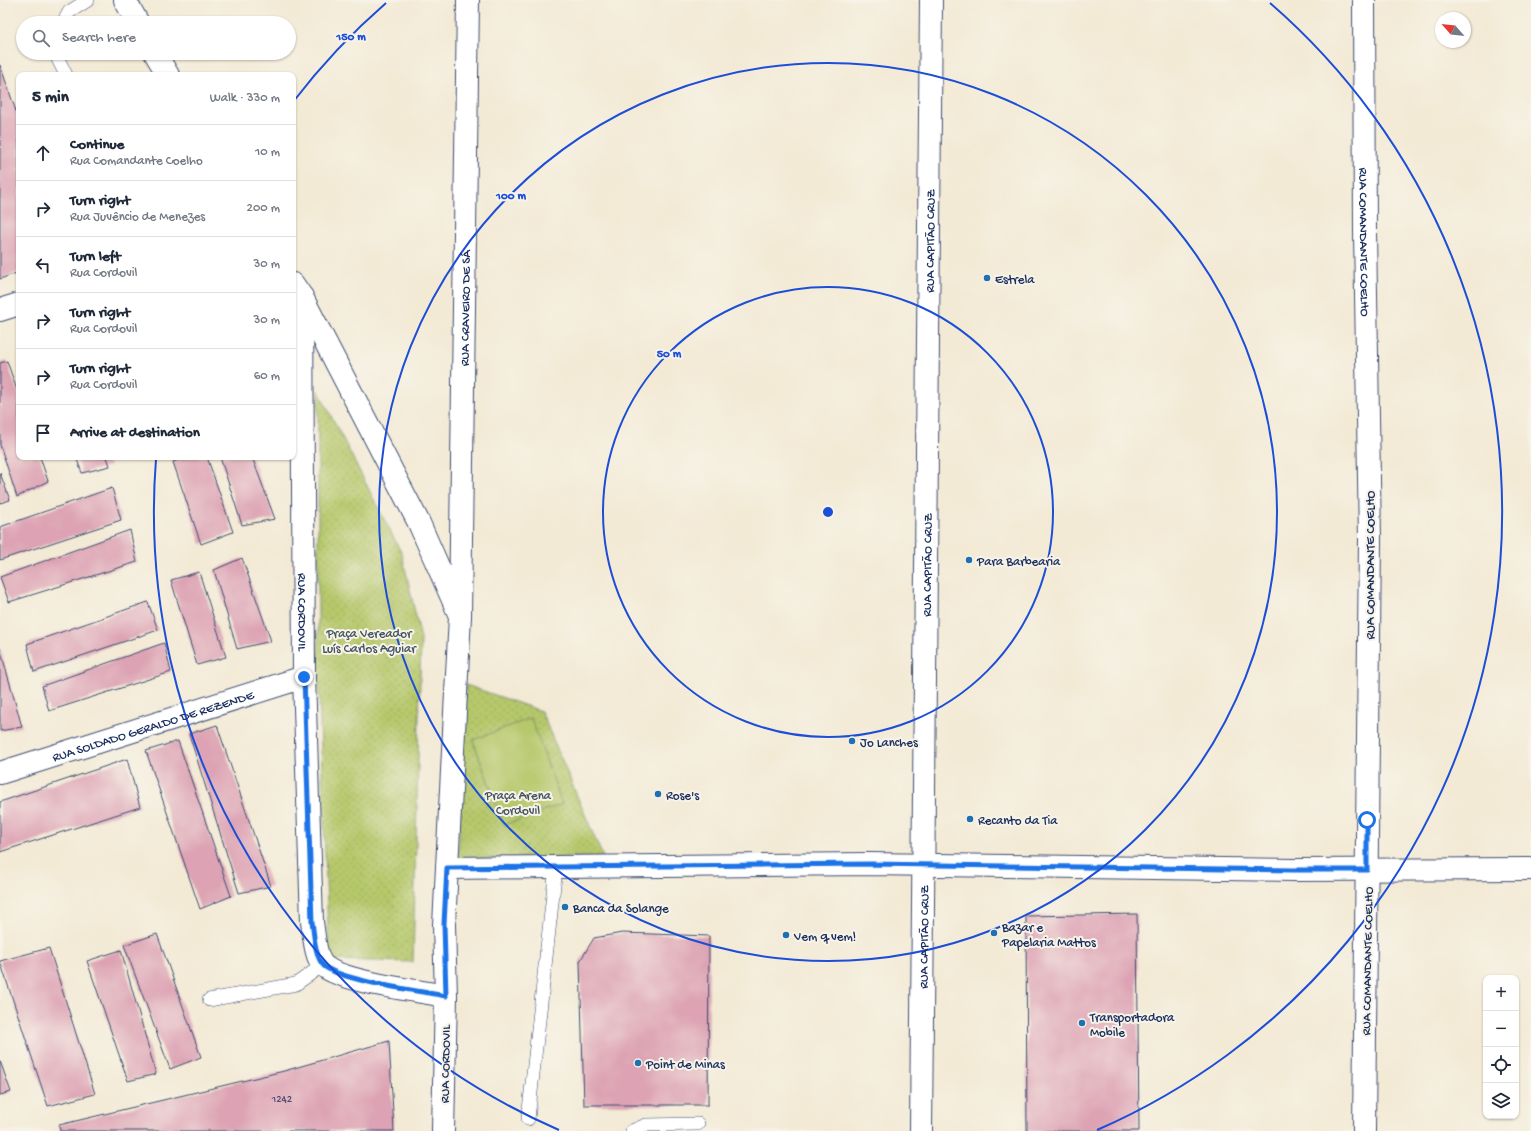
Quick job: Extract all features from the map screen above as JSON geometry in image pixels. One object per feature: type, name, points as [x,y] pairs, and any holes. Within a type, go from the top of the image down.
[{"type":"street","points":[[125,0],[134,16]]},
{"type":"street","name":"RUA CRAVEIRO DE SÁ","points":[[460,616],[468,0]]},
{"type":"street","name":"RUA CAPITÃO CRUZ","points":[[921,1131],[931,0]]},
{"type":"street","name":"RUA COMANDANTE COELHO","points":[[1364,0],[1365,224],[1370,540],[1364,1131]]},
{"type":"street","points":[[159,60],[166,72]]},
{"type":"street","name":"RUA CORDOVIL","points":[[297,291],[419,523],[460,616],[444,924],[446,996],[443,1131]]},
{"type":"street","name":"RUA CORDOVIL","points":[[297,291],[304,677],[312,922],[316,949],[323,965]]},
{"type":"street","points":[[0,310],[16,305]]},
{"type":"street","name":"RUA SOLDADO GERALDO DE REZENDE","points":[[0,773],[304,677]]},
{"type":"street","points":[[447,868],[923,864],[1292,870],[1531,869]]},
{"type":"street","points":[[323,965],[335,972],[357,979],[446,996]]},
{"type":"lane","points":[[67,16],[69,12],[88,0]]},
{"type":"lane","points":[[58,60],[64,72]]},
{"type":"lane","points":[[528,1119],[556,867]]},
{"type":"lane","points":[[209,1000],[296,984],[323,965]]},
{"type":"lane","points":[[632,1131],[646,1126],[698,1124]]},
{"type":"green space","name":"Praça Vereador Luís Carlos Aguiar","points":[[318,390],[402,554],[421,639],[413,962],[329,960],[318,668]]},
{"type":"green space","name":"Praça Arena Cordovil","points":[[466,685],[541,711],[603,857],[458,859]]},
{"type":"green space","points":[[531,718],[562,804],[504,825],[473,740]]},
{"type":"building","points":[[0,65],[16,111],[16,273],[0,279]]},
{"type":"building","points":[[7,361],[16,387],[16,460],[41,460],[48,481],[17,497],[0,445],[0,363]]},
{"type":"building","points":[[77,460],[108,460],[110,466],[82,473]]},
{"type":"building","points":[[178,460],[208,460],[233,532],[201,544],[173,462]]},
{"type":"building","points":[[221,460],[253,460],[275,519],[242,525]]},
{"type":"building","points":[[0,473],[10,500],[0,503]]},
{"type":"building","points":[[112,488],[121,520],[0,560],[0,527]]},
{"type":"building","points":[[130,530],[137,562],[9,602],[0,577]]},
{"type":"building","points":[[242,558],[271,641],[237,649],[214,570]]},
{"type":"building","points":[[199,572],[226,657],[197,665],[171,580]]},
{"type":"building","points":[[148,602],[158,630],[34,672],[27,644]]},
{"type":"building","points":[[164,643],[171,672],[49,711],[42,686]]},
{"type":"building","points":[[0,648],[22,727],[0,731]]},
{"type":"building","points":[[217,725],[271,886],[239,893],[189,734]]},
{"type":"building","points":[[178,741],[231,896],[200,909],[146,751]]},
{"type":"building","points":[[127,759],[140,807],[0,852],[0,802]]},
{"type":"building","name":"Transportadora Mobile","points":[[1137,914],[1139,1131],[1027,1131],[1026,916]]},
{"type":"building","points":[[622,933],[709,936],[708,1105],[584,1105],[580,961],[594,938]]},
{"type":"building","points":[[157,934],[201,1057],[170,1069],[124,945]]},
{"type":"building","points":[[49,948],[95,1094],[48,1106],[0,961]]},
{"type":"building","points":[[121,950],[156,1074],[128,1081],[87,961]]},
{"type":"building","points":[[389,1041],[394,1131],[60,1131],[59,1125],[284,1071]]},
{"type":"building","points":[[0,1061],[11,1092],[0,1095]]},
{"type":"place","name":"Estrela","points":[[987,278]]},
{"type":"place","name":"Para Barbearia","points":[[969,560]]},
{"type":"place","name":"Jo Lanches","points":[[852,741]]},
{"type":"place","name":"Rose's","points":[[658,794]]},
{"type":"place","name":"Recanto da Tia","points":[[970,819]]},
{"type":"place","name":"Banca da Solange","points":[[565,907]]},
{"type":"place","name":"Bazar e Papelaria Mattos","points":[[994,933]]},
{"type":"place","name":"Vem q vem!","points":[[786,935]]},
{"type":"place","name":"Transportadora Mobile","points":[[1082,1023]]},
{"type":"place","name":"Point de Minas","points":[[638,1063]]},
{"type":"route","points":[[304,677],[312,922],[316,949],[323,965],[335,972],[357,979],[446,996],[444,924],[447,868],[870,864],[1367,870],[1367,820]]}]
